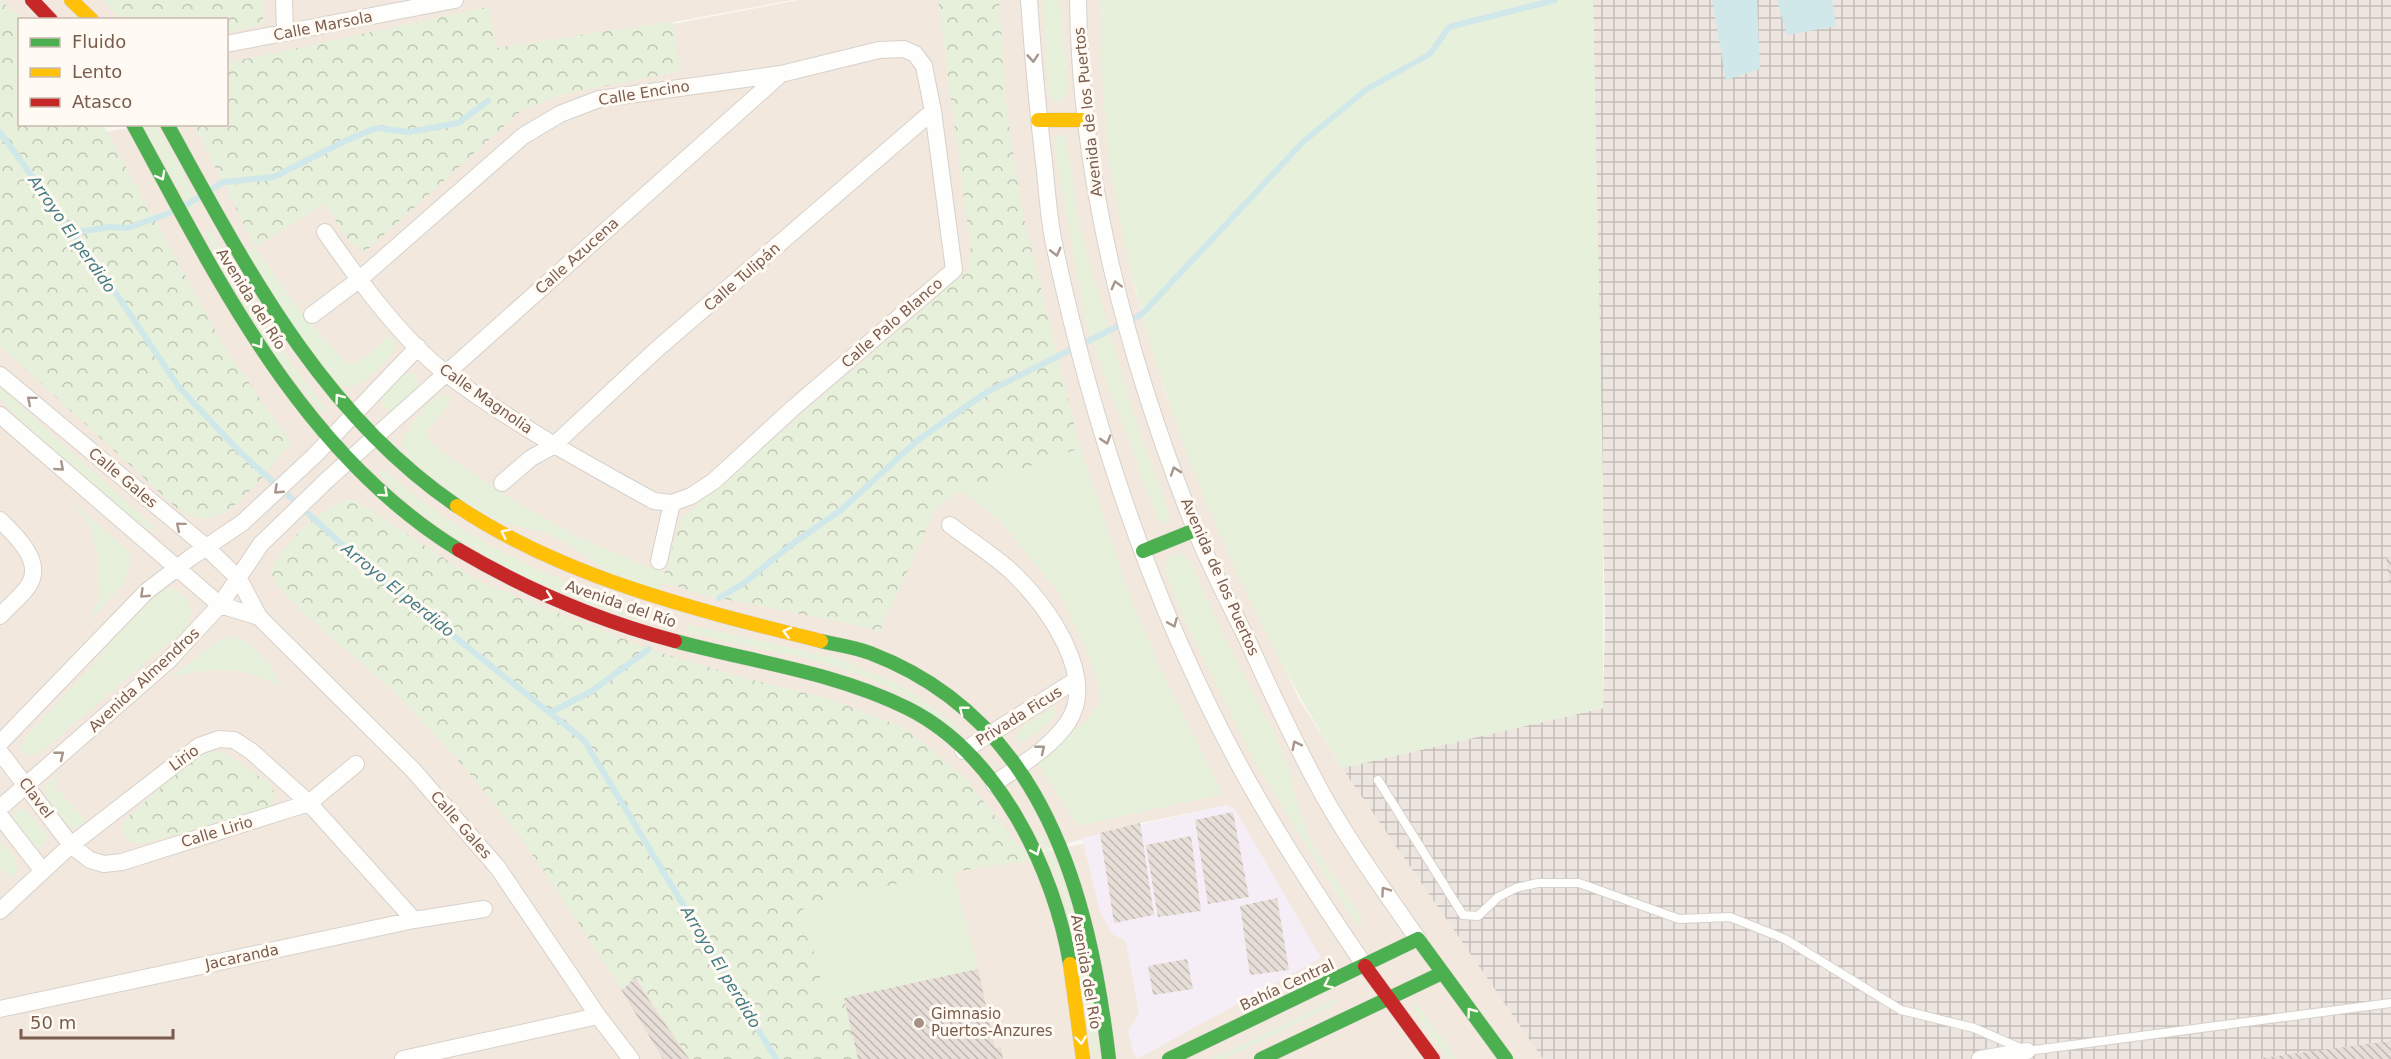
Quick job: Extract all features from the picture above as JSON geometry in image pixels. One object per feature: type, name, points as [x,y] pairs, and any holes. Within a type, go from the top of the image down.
[{"type":"street","points":[[32,0],[49,18]]},
{"type":"street","points":[[71,0],[90,18]]},
{"type":"street","points":[[284,0],[285,32]]},
{"type":"street","name":"Calle Marsola","points":[[228,44],[412,4],[455,0]]},
{"type":"street","points":[[1029,0],[1038,120],[1053,236],[1088,384],[1143,550],[1196,676],[1247,779],[1305,878],[1365,966],[1433,1059]]},
{"type":"street","name":"Avenida de los Puertos","points":[[1078,0],[1086,120],[1094,188],[1103,234],[1135,359],[1195,530],[1294,740],[1323,796],[1418,939],[1506,1059]]},
{"type":"street","name":"Calle Palo Blanco","points":[[672,503],[691,496],[714,481],[792,409],[954,270],[933,111],[924,66],[915,54],[904,49],[879,50]]},
{"type":"street","name":"Calle Encino","points":[[312,315],[360,279],[523,136],[560,114],[599,99],[781,74],[879,50]]},
{"type":"street","name":"Calle Azucena","points":[[349,461],[781,74]]},
{"type":"street","name":"Calle Tulipán","points":[[502,483],[531,458],[553,446],[656,350],[933,111]]},
{"type":"street","points":[[1038,120],[1086,120]]},
{"type":"street","name":"Avenida del Río","points":[[134,126],[352,416],[373,439],[436,492],[493,527],[665,609],[874,654],[931,684],[991,734],[1018,767],[1049,816],[1078,884],[1106,1018],[1109,1059]]},
{"type":"street","name":"Avenida del Río","points":[[168,126],[201,217],[247,328],[330,440],[349,461],[418,522],[488,568],[539,594],[659,636],[773,663],[868,692],[919,715],[963,751],[994,784],[1035,847],[1060,916],[1077,1001],[1083,1059]]},
{"type":"street","name":"Calle Magnolia","points":[[325,232],[360,279],[418,347],[446,374],[553,446],[654,501],[672,503]]},
{"type":"street","points":[[0,743],[147,591],[175,568],[242,523],[330,440],[418,347]]},
{"type":"street","name":"Calle Gales","points":[[0,375],[206,547],[239,579],[259,617],[414,771],[498,868],[598,1016],[631,1059]]},
{"type":"street","name":"Calle Gales","points":[[0,415],[220,605],[259,617]]},
{"type":"street","name":"Avenida Almendros","points":[[0,808],[168,660],[220,605],[261,544],[349,461]]},
{"type":"street","points":[[659,561],[672,503]]},
{"type":"street","points":[[0,520],[24,544],[31,558],[31,583],[0,616]]},
{"type":"street","name":"Privada Ficus","points":[[950,525],[1015,576],[1046,613],[1068,649],[1076,680],[1077,703],[1069,721],[1057,735],[994,784]]},
{"type":"street","points":[[1143,550],[1195,530]]},
{"type":"street","points":[[659,636],[665,609]]},
{"type":"street","name":"Privada Ficus","points":[[963,751],[1076,680]]},
{"type":"street","name":"Lirio","points":[[0,910],[71,845],[199,746],[219,739],[234,740],[251,751],[309,803],[414,920]]},
{"type":"street","name":"Clavel","points":[[0,752],[26,783],[71,845]]},
{"type":"street","name":"Calle Lirio","points":[[71,845],[97,862],[104,864],[122,862],[309,803],[356,764]]},
{"type":"street","points":[[0,816],[42,870]]},
{"type":"street","points":[[1024,828],[1049,816]]},
{"type":"street","name":"Jacaranda","points":[[0,1009],[414,920],[484,909]]},
{"type":"street","name":"Bahía Central","points":[[1169,1059],[1418,939]]},
{"type":"street","points":[[1261,1059],[1442,973]]},
{"type":"street","points":[[403,1059],[467,1053],[598,1016]]},
{"type":"street","points":[[1980,1059],[2027,1051]]},
{"type":"lane","points":[[1378,780],[1463,915],[1478,916],[1497,897],[1516,888],[1538,883],[1579,884],[1679,919],[1730,917],[1785,939],[1901,1010],[1974,1028],[2027,1051],[2391,1003]]},
{"type":"shaded area","points":[[0,0],[792,0],[228,105],[228,18],[18,18],[18,126],[112,126],[0,146]]},
{"type":"shaded area","points":[[799,0],[1100,0],[1108,149],[1135,290],[1165,392],[1220,532],[1299,699],[1342,768],[1543,1059],[0,1059],[0,152],[138,126],[228,126],[228,109]],"holes":[[[1228,805],[1236,811],[999,862],[1140,823]]]},
{"type":"shaded area","points":[[1593,0],[2391,0],[2391,1059],[1543,1059],[1342,768],[1603,708],[1605,621]]},
{"type":"shaded area","points":[[1228,805],[1236,811],[1321,958],[1137,1059],[1132,1050],[1128,1031],[1139,1014],[1126,941],[1112,934],[1100,911],[1082,838]]},
{"type":"green space","points":[[0,0],[22,18],[18,18],[18,126],[104,126],[228,353],[291,442],[249,492],[230,509],[212,518],[191,516],[181,512],[0,346]]},
{"type":"green space","points":[[103,0],[263,0],[263,24],[228,33],[228,18],[120,18]]},
{"type":"green space","points":[[938,0],[999,0],[1007,113],[1023,214],[1080,448],[961,491],[937,507],[879,633],[870,628],[704,595],[662,582],[681,519],[969,269],[971,252]]},
{"type":"green space","points":[[1043,0],[1060,0],[1068,90],[1061,103],[1054,102],[1048,91]]},
{"type":"green space","points":[[1100,0],[1593,0],[1603,480],[1603,708],[1342,768],[1301,698],[1226,548],[1165,390],[1141,310],[1122,229],[1108,149],[1103,93]]},
{"type":"green space","points":[[488,7],[497,48],[673,21],[681,71],[564,94],[522,110],[366,251],[348,241],[325,204],[255,247],[194,126],[228,126],[228,63]]},
{"type":"green space","points":[[144,126],[156,126],[172,153],[192,194],[195,204],[191,210]]},
{"type":"green space","points":[[1063,134],[1066,139],[1081,233],[1134,415],[1169,513],[1170,520],[1166,523],[1159,521],[1154,510],[1086,325],[1054,143],[1058,135]]},
{"type":"green space","points":[[212,231],[264,327],[327,410],[322,412],[268,346],[204,232]]},
{"type":"green space","points":[[255,247],[298,308],[345,362],[359,361],[364,358],[389,334],[395,343],[396,350],[362,382],[346,387],[339,385],[297,334],[246,251]]},
{"type":"green space","points":[[407,373],[414,373],[419,386],[392,412],[383,407],[381,394]]},
{"type":"green space","points":[[0,387],[153,526],[153,529],[147,530],[68,465],[0,400]]},
{"type":"green space","points":[[443,394],[452,399],[428,430],[427,436],[433,445],[487,483],[543,518],[602,548],[664,572],[660,592],[612,576],[576,549],[550,534],[503,523],[472,508],[406,455],[402,442],[409,429],[424,408]]},
{"type":"green space","points":[[1080,448],[1131,599],[1162,671],[1223,794],[1077,826],[1039,765],[1045,753],[1084,723],[1099,704],[1100,695],[1094,668],[1061,595],[998,519],[961,491]]},
{"type":"green space","points":[[383,470],[430,507],[481,540],[563,580],[647,615],[649,619],[645,622],[572,597],[536,582],[467,545],[404,499],[377,472]]},
{"type":"green space","points":[[346,499],[357,501],[480,582],[649,649],[745,678],[829,699],[903,727],[965,778],[1030,860],[953,872],[802,904],[826,1002],[844,998],[858,1059],[689,1059],[636,977],[622,991],[540,865],[472,776],[395,693],[323,631],[290,600],[278,585],[271,572],[292,539],[313,520]]},
{"type":"green space","points":[[71,501],[128,551],[131,566],[124,583],[87,624],[99,598],[98,555],[90,526]]},
{"type":"green space","points":[[1183,555],[1190,562],[1228,645],[1282,748],[1309,839],[1362,918],[1362,924],[1357,926],[1254,761],[1184,619],[1165,570],[1168,557]]},
{"type":"green space","points":[[163,587],[178,592],[188,602],[191,615],[185,629],[37,755],[24,755],[21,747],[28,734],[92,666],[133,613]]},
{"type":"green space","points":[[686,624],[837,658],[902,686],[954,723],[960,731],[959,733],[951,728],[902,694],[870,679],[820,662],[687,632]]},
{"type":"green space","points":[[234,635],[249,644],[262,656],[282,687],[253,675],[227,670],[200,671],[170,677],[218,641]]},
{"type":"green space","points":[[1056,706],[1056,716],[1019,743],[1016,735],[1022,727]]},
{"type":"green space","points":[[210,752],[224,752],[271,785],[275,795],[271,807],[260,813],[141,844],[128,840],[121,827],[128,817],[194,758]]},
{"type":"green space","points":[[57,772],[56,788],[87,821],[75,829],[55,810],[46,793],[45,786]]},
{"type":"green space","points":[[24,809],[45,831],[47,838],[45,844],[35,851],[15,828],[14,811]]},
{"type":"green space","points":[[1038,834],[1042,834],[1062,876],[1078,929],[1099,1059],[1095,1059],[1092,1049],[1069,912],[1058,879]]},
{"type":"green space","points":[[0,843],[12,852],[18,870],[11,879],[0,868]]},
{"type":"green space","points":[[953,872],[978,969],[826,1002],[802,904]]},
{"type":"green space","points":[[1338,997],[1336,1004],[1224,1059],[1211,1059]]},
{"type":"green space","points":[[1414,1003],[1418,1004],[1457,1059],[1448,1059],[1417,1015]]},
{"type":"water","points":[[1712,0],[1757,0],[1760,69],[1726,80]]},
{"type":"water","points":[[1777,0],[1832,0],[1836,26],[1787,35]]},
{"type":"building","points":[[2391,557],[2391,585],[2390,585],[2386,558]]},
{"type":"building","points":[[1233,812],[1249,897],[1208,904],[1195,820]]},
{"type":"building","points":[[1140,823],[1154,915],[1114,923],[1100,833]]},
{"type":"building","points":[[1191,836],[1201,911],[1158,917],[1146,845]]},
{"type":"building","points":[[1277,898],[1289,970],[1250,975],[1240,906]]},
{"type":"building","points":[[1187,959],[1193,989],[1153,995],[1148,966]]},
{"type":"building","name":"Gimnasio Puertos-Anzures","points":[[978,969],[995,1048],[1001,1047],[1003,1059],[858,1059],[844,998]]},
{"type":"building","points":[[635,977],[689,1059],[663,1059],[622,991]]},
{"type":"building","points":[[2391,1041],[2391,1059],[2262,1059],[2262,1058]]},
{"type":"waterway","points":[[719,598],[744,583],[791,545],[841,510],[918,440],[987,392],[1142,314],[1304,141],[1367,89],[1430,54],[1449,27],[1555,0]]},
{"type":"waterway","points":[[72,233],[109,227],[128,228],[180,209],[223,182],[274,177],[376,128],[409,132],[458,123],[488,101]]},
{"type":"waterway","name":"Arroyo El perdido","points":[[0,132],[109,283],[178,386],[239,451],[367,567],[584,740],[776,1059]]},
{"type":"waterway","points":[[549,713],[592,691],[649,649]]},
{"type":"traffic: fast","points":[[134,126],[232,302],[269,360],[309,414],[354,465],[403,511],[459,550]]},
{"type":"traffic: fast","points":[[168,126],[257,282],[290,333],[326,381],[365,427],[408,469],[457,506]]},
{"type":"traffic: fast","points":[[1143,551],[1195,530]]},
{"type":"traffic: fast","points":[[675,641],[851,685],[907,708],[939,728],[969,754],[1017,817],[1051,890],[1070,964]]},
{"type":"traffic: fast","points":[[821,641],[870,653],[929,683],[978,721],[1017,767],[1047,818],[1070,875],[1088,935],[1109,1059]]},
{"type":"traffic: fast","points":[[1169,1059],[1418,939],[1506,1059]]},
{"type":"traffic: fast","points":[[1261,1059],[1442,973]]},
{"type":"traffic: slow","points":[[71,0],[90,18]]},
{"type":"traffic: slow","points":[[1038,120],[1086,120]]},
{"type":"traffic: slow","points":[[457,506],[498,531],[586,572],[680,604],[821,641]]},
{"type":"traffic: slow","points":[[1070,964],[1083,1059]]},
{"type":"traffic: jam","points":[[32,0],[49,18]]},
{"type":"traffic: jam","points":[[459,550],[564,603],[619,624],[675,641]]},
{"type":"traffic: jam","points":[[1365,966],[1433,1059]]},
{"type":"place","name":"Gimnasio Puertos-Anzures","points":[[919,1023]]}]
